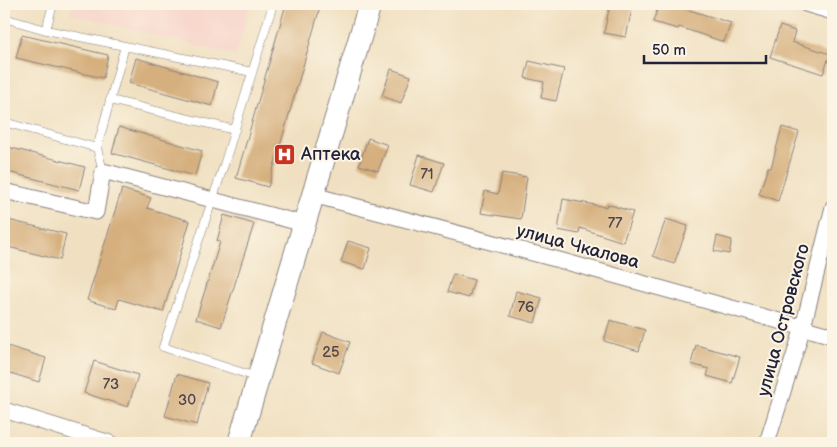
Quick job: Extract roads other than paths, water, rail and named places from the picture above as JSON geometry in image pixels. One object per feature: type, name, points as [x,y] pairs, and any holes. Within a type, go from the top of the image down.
[{"type":"street","points":[[239,443],[370,4]]},
{"type":"street","points":[[806,4],[833,12]]},
{"type":"street","points":[[4,191],[96,212],[103,171],[304,224]]},
{"type":"street","name":"улица Чкалова","points":[[313,195],[833,336]]},
{"type":"street","name":"улица Островского","points":[[767,443],[803,327],[833,207]]},
{"type":"street","points":[[4,410],[110,443]]},
{"type":"lane","points":[[46,30],[53,4]]},
{"type":"lane","points":[[258,378],[164,347],[235,130],[273,4]]},
{"type":"lane","points":[[4,18],[46,30],[252,72]]},
{"type":"lane","points":[[103,171],[97,148],[125,46]]},
{"type":"lane","points":[[110,100],[235,130]]},
{"type":"lane","points":[[4,122],[97,148]]},
{"type":"place","name":"Аптека","points":[[285,154]]}]
